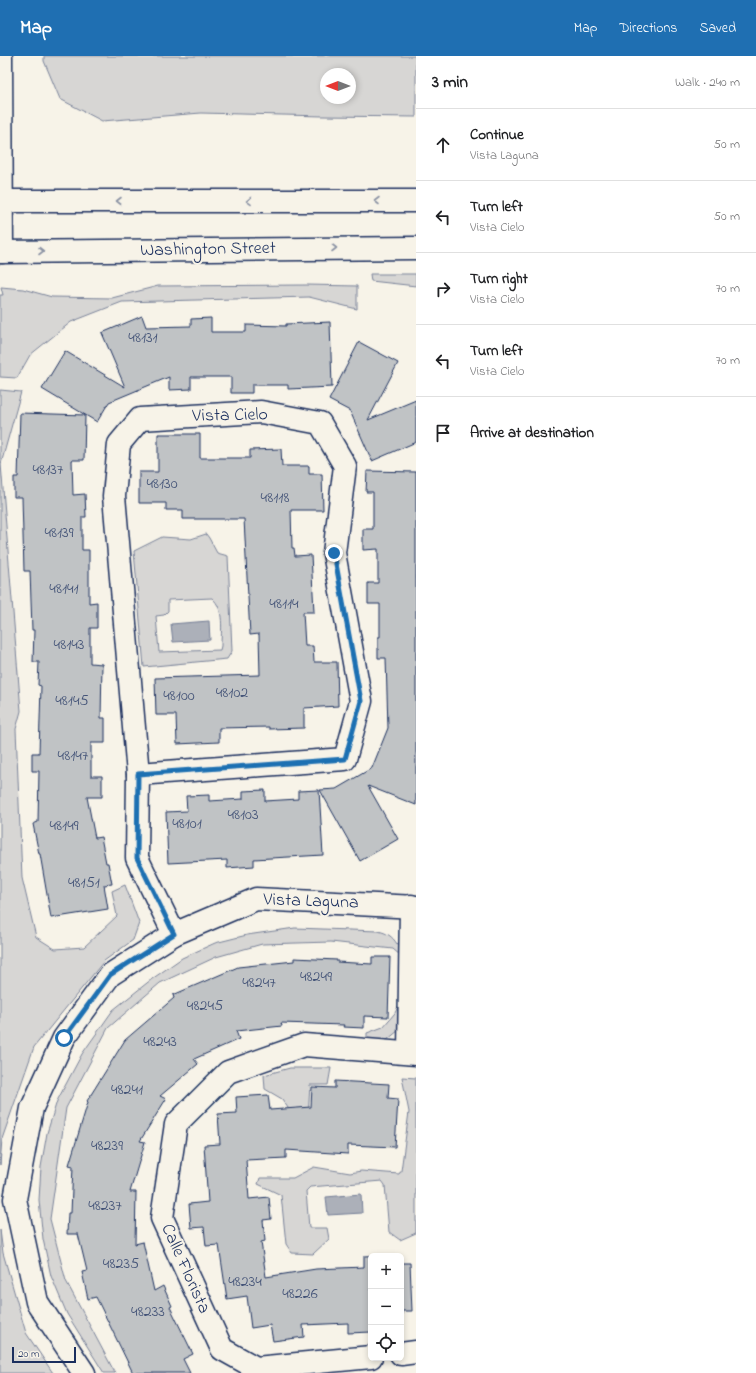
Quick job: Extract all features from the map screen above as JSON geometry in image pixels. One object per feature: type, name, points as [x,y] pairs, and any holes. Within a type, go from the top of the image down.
[{"type":"street","points":[[1,56],[1,252]]},
{"type":"street","points":[[1,201],[416,201]]},
{"type":"street","name":"Washington Street","points":[[1,252],[416,248]]},
{"type":"street","name":"Vista Cielo","points":[[138,774],[345,759],[361,701],[334,553],[345,466],[320,423],[261,412],[140,418],[119,444],[114,496],[138,774],[137,858],[174,934]]},
{"type":"street","name":"Vista Laguna","points":[[84,1373],[37,1302],[15,1199],[32,1108],[64,1038],[110,975],[174,934],[256,899],[414,906]]},
{"type":"street","name":"Calle Florista","points":[[368,1357],[256,1368],[222,1349],[162,1218],[176,1124],[228,1072],[304,1045],[413,1054],[414,906]]},
{"type":"street","points":[[404,1354],[416,1352]]},
{"type":"shaded area","points":[[44,56],[416,56],[416,117],[201,113],[102,121],[60,99],[44,61]]},
{"type":"shaded area","points":[[370,274],[416,274],[416,286],[371,281]]},
{"type":"shaded area","points":[[158,286],[357,286],[357,309],[309,297],[122,302],[71,322],[30,355],[17,378],[0,377],[0,295],[3,295],[1,287],[23,289],[52,297],[112,298]]},
{"type":"shaded area","points":[[0,390],[21,392],[1,464],[21,711],[16,729],[22,878],[36,937],[55,949],[84,947],[117,916],[112,891],[125,885],[139,923],[133,940],[104,961],[34,1047],[2,1139],[0,1165]]},
{"type":"shaded area","points":[[206,534],[217,553],[228,556],[232,651],[227,659],[144,667],[134,551],[162,537],[191,539]],"holes":[[[212,598],[221,614],[222,627],[220,650],[159,652],[156,616],[164,615],[168,611],[168,600]]]},
{"type":"shaded area","points":[[209,621],[210,640],[173,642],[171,624]]},
{"type":"shaded area","points":[[295,928],[378,931],[389,935],[397,944],[401,941],[403,1018],[399,1030],[387,1040],[367,1040],[367,1033],[383,1027],[395,1013],[399,1004],[401,956],[393,949],[331,942],[262,944],[216,957],[160,983],[108,1028],[66,1108],[50,1219],[66,1281],[115,1373],[104,1373],[67,1314],[51,1276],[43,1239],[39,1200],[41,1167],[47,1133],[57,1101],[82,1054],[113,1010],[152,979],[182,958],[215,943],[247,935]]},
{"type":"shaded area","points":[[290,1068],[331,1068],[328,1085],[310,1085],[308,1118],[290,1111],[282,1099],[265,1089],[264,1075]]},
{"type":"shaded area","points":[[402,1077],[416,1078],[416,1233],[400,1240],[389,1232],[385,1185],[382,1181],[310,1187],[306,1191],[309,1228],[327,1228],[329,1239],[313,1254],[292,1253],[286,1244],[281,1195],[258,1184],[260,1178],[293,1178],[314,1167],[350,1173],[361,1171],[399,1174],[401,1171],[409,1112]]},
{"type":"shaded area","points":[[361,1194],[362,1213],[328,1215],[326,1197]]},
{"type":"shaded area","points":[[0,1230],[3,1253],[26,1333],[53,1373],[0,1373]]},
{"type":"building","points":[[142,316],[146,327],[191,326],[191,319],[211,318],[211,332],[246,332],[246,325],[286,326],[286,324],[330,322],[332,387],[288,389],[288,385],[252,385],[252,393],[231,393],[231,377],[191,377],[191,389],[169,390],[169,377],[109,402],[97,422],[42,389],[65,351],[125,387],[102,333]]},
{"type":"building","points":[[359,342],[398,363],[368,420],[416,400],[416,442],[372,461],[350,411],[329,400]]},
{"type":"building","points":[[20,413],[85,415],[84,460],[72,460],[73,495],[85,494],[86,517],[82,517],[82,550],[89,550],[89,603],[97,602],[97,628],[90,628],[90,663],[102,664],[101,718],[105,718],[105,743],[91,743],[91,776],[102,776],[102,797],[87,797],[95,838],[101,837],[112,884],[104,885],[108,909],[51,918],[40,854],[33,824],[38,822],[39,771],[32,771],[32,753],[39,753],[41,686],[38,685],[39,662],[33,662],[34,630],[32,630],[30,571],[24,571],[22,497],[14,497],[14,477],[18,477]]},
{"type":"building","points":[[158,434],[200,434],[200,458],[250,458],[250,450],[281,449],[282,466],[309,466],[309,474],[322,474],[323,510],[291,510],[292,548],[294,548],[295,556],[311,555],[314,612],[303,612],[305,646],[313,646],[314,662],[337,662],[338,706],[304,708],[304,728],[219,728],[219,742],[177,744],[176,715],[156,715],[155,678],[260,675],[259,634],[250,635],[244,519],[183,519],[183,510],[166,510],[166,503],[139,503],[139,472],[158,472]]},
{"type":"building","points":[[367,471],[416,472],[416,805],[368,786],[398,839],[360,861],[320,790],[336,789],[372,768],[388,728],[386,658],[378,658],[378,637],[380,637],[380,604],[368,604],[368,583],[378,583],[378,549],[363,550],[363,529],[373,529],[373,492],[366,492]]},
{"type":"building","points":[[265,790],[265,801],[298,799],[298,791],[319,790],[323,855],[254,859],[254,866],[227,868],[227,860],[168,863],[166,812],[187,811],[186,796],[209,795],[209,801],[243,799],[243,791]]},
{"type":"building","points":[[372,957],[390,957],[388,1017],[364,1016],[364,1028],[343,1027],[344,1025],[281,1023],[282,1026],[236,1031],[239,1039],[194,1059],[198,1064],[160,1096],[166,1099],[140,1141],[145,1142],[130,1192],[136,1192],[135,1244],[143,1242],[154,1291],[163,1286],[172,1306],[170,1307],[193,1354],[183,1359],[190,1373],[133,1373],[96,1297],[88,1299],[82,1272],[87,1271],[78,1234],[67,1234],[68,1213],[71,1213],[73,1166],[69,1165],[88,1102],[87,1101],[125,1040],[174,998],[173,995],[238,967],[294,961],[294,958],[337,960],[337,962],[372,964]]},
{"type":"building","points":[[335,1081],[389,1084],[388,1098],[398,1099],[395,1147],[348,1145],[348,1154],[286,1150],[286,1158],[246,1160],[249,1199],[269,1197],[271,1219],[263,1220],[265,1241],[261,1242],[266,1277],[316,1269],[364,1267],[364,1256],[368,1256],[368,1332],[348,1333],[348,1323],[303,1325],[304,1337],[273,1341],[270,1325],[251,1328],[247,1296],[227,1299],[219,1245],[206,1246],[204,1227],[191,1228],[189,1204],[208,1202],[204,1145],[220,1144],[218,1114],[237,1113],[236,1097],[268,1095],[270,1110],[311,1107],[312,1087],[335,1088]]},
{"type":"building","points":[[404,1263],[410,1263],[412,1311],[404,1311]]},
{"type":"route","points":[[64,1038],[110,975],[174,934],[137,858],[138,774],[345,759],[361,701],[334,553]]}]
